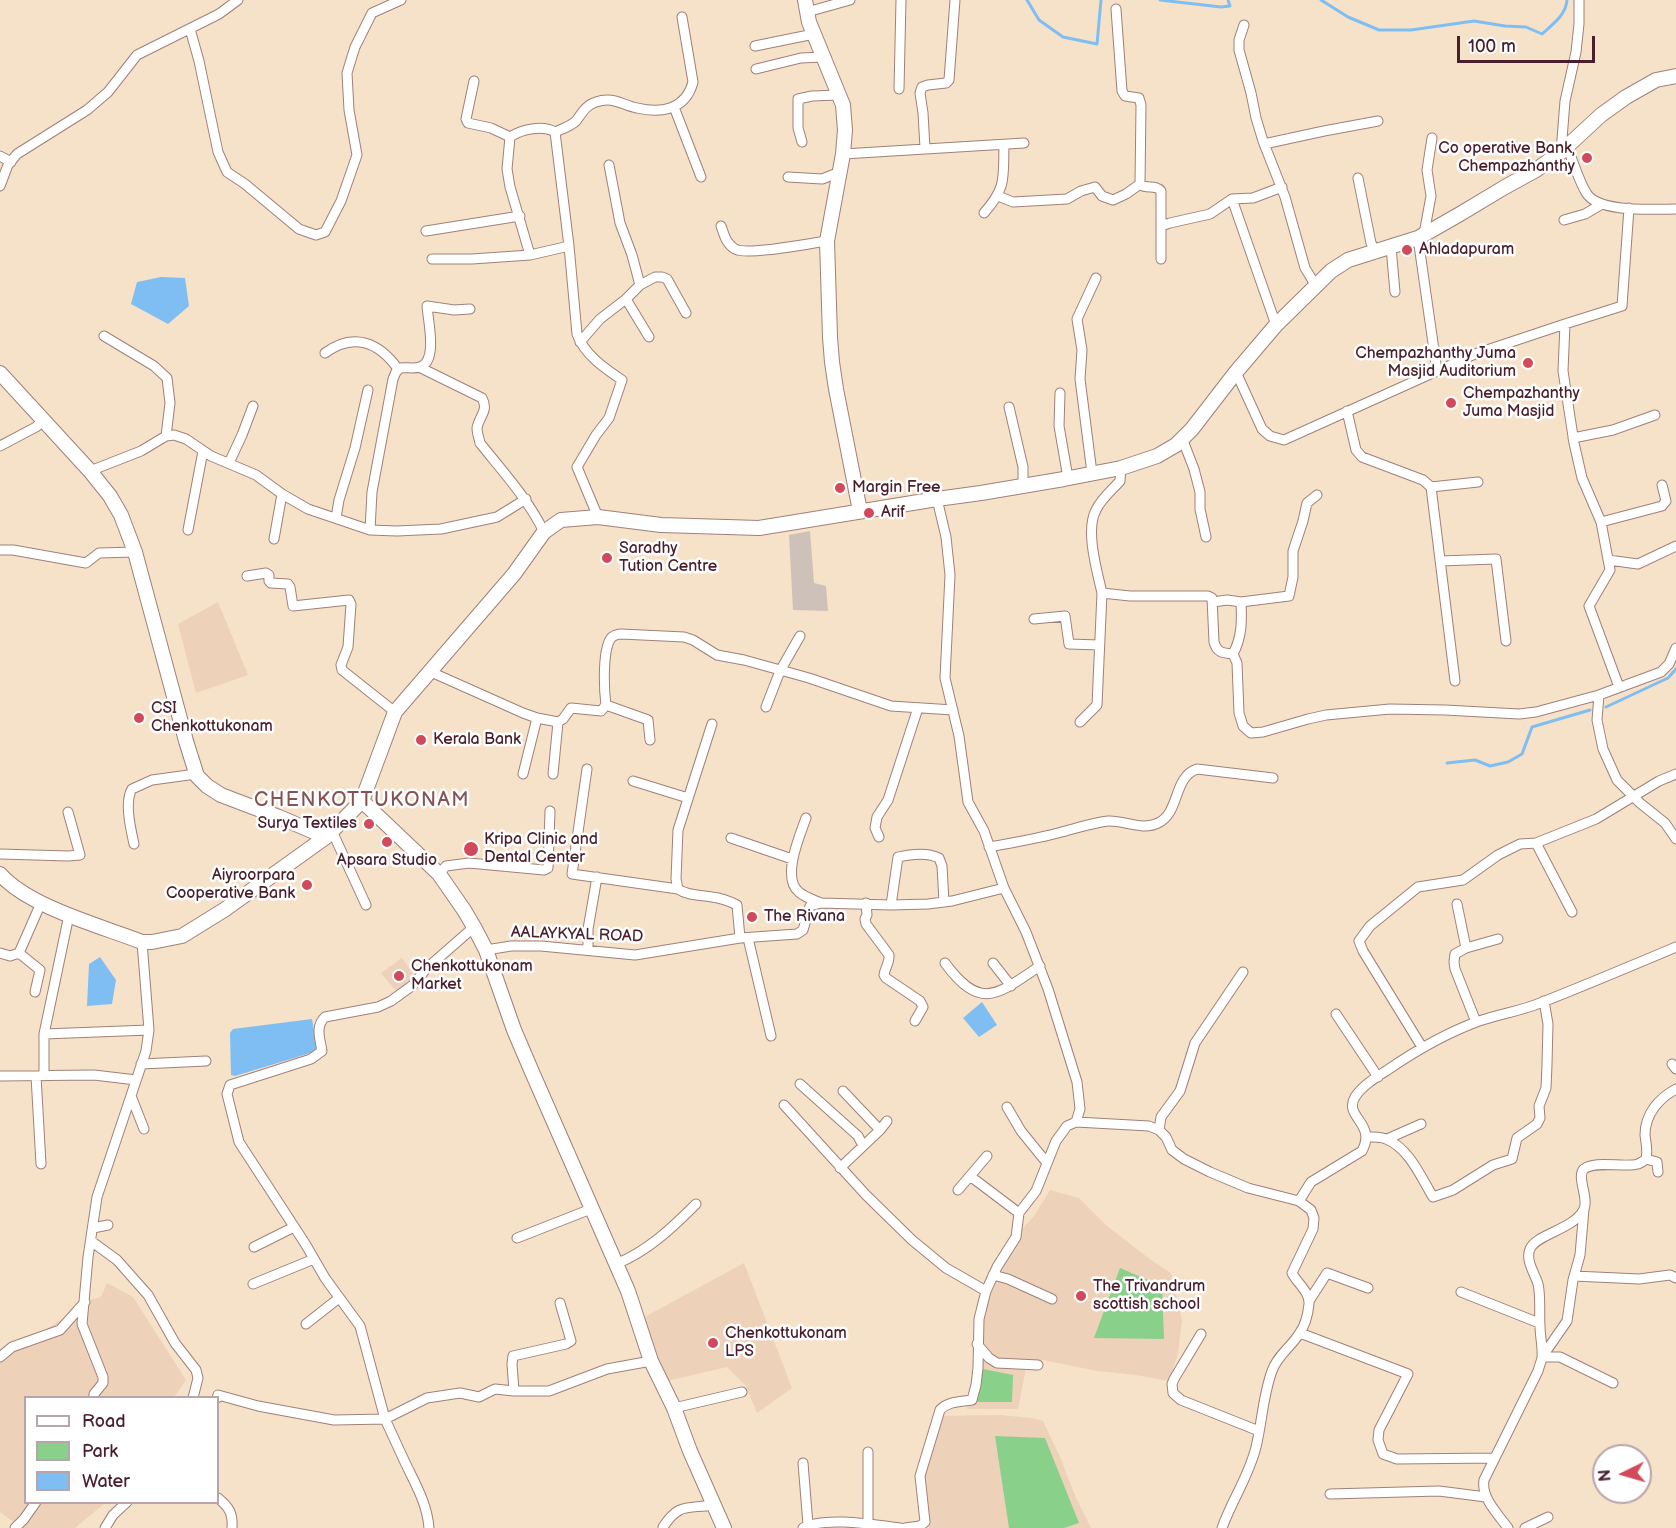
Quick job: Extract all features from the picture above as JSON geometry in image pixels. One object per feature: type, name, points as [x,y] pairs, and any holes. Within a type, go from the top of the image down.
[{"type":"main road","points":[[806,6],[814,34],[843,105],[843,154],[827,241],[832,362],[860,511]]},
{"type":"main road","points":[[0,874],[7,882],[41,903],[142,942],[182,936],[224,910],[329,834],[362,801],[395,712],[514,574],[544,532],[561,520],[598,517],[661,525],[759,528],[1068,478],[1121,468],[1157,456],[1176,445],[1192,429],[1276,325],[1331,271],[1348,260],[1421,236],[1536,170],[1626,97],[1656,80],[1676,76]]},
{"type":"main road","points":[[0,373],[90,471],[121,514],[135,552],[196,774],[207,786],[221,795],[329,834]]},
{"type":"main road","points":[[362,801],[439,874],[464,910],[486,950],[514,1030],[628,1291],[651,1361],[674,1408],[724,1528]]},
{"type":"street","points":[[0,186],[11,162],[22,150],[87,110],[108,92],[137,55],[219,14],[238,0]]},
{"type":"street","points":[[190,29],[218,152],[227,172],[299,229],[316,235],[325,232],[331,223],[357,155],[349,110],[347,73],[355,47],[372,13],[401,0]]},
{"type":"street","points":[[806,6],[850,0]]},
{"type":"street","points":[[899,89],[901,0]]},
{"type":"street","points":[[925,148],[920,93],[922,87],[946,83],[949,80],[955,0]]},
{"type":"street","points":[[1579,0],[1576,52],[1565,101],[1564,149],[1587,194],[1594,201],[1606,206],[1676,209]]},
{"type":"street","points":[[1116,9],[1122,92],[1125,96],[1138,98],[1141,105],[1140,184]]},
{"type":"street","points":[[555,132],[576,121],[585,108],[596,102],[619,101],[635,108],[653,110],[674,107],[684,101],[693,82],[682,17]]},
{"type":"street","points":[[1244,25],[1239,40],[1239,50],[1256,118],[1282,187],[1305,268],[1316,286]]},
{"type":"street","points":[[755,46],[814,34]]},
{"type":"street","points":[[756,69],[801,58],[823,57]]},
{"type":"street","points":[[474,81],[466,119],[468,123],[491,128],[510,136]]},
{"type":"street","points":[[802,142],[798,128],[798,99],[839,95]]},
{"type":"street","points":[[674,107],[701,177]]},
{"type":"street","points":[[1264,144],[1378,121]]},
{"type":"street","points":[[510,136],[519,131],[547,128],[555,132]]},
{"type":"street","points":[[555,132],[577,334],[580,342],[603,367],[622,380],[609,418],[577,467],[598,517]]},
{"type":"street","points":[[510,136],[507,169],[510,187],[530,255]]},
{"type":"street","points":[[1432,138],[1427,170],[1431,196],[1421,236],[1437,371]]},
{"type":"street","points":[[843,154],[1024,142]]},
{"type":"street","points":[[984,213],[998,196],[1002,183],[1004,145]]},
{"type":"street","points":[[0,156],[11,162]]},
{"type":"street","points":[[609,165],[620,223],[640,285]]},
{"type":"street","points":[[788,177],[822,178],[840,172]]},
{"type":"street","points":[[1358,178],[1371,243],[1376,252]]},
{"type":"street","points":[[998,196],[1013,202],[1067,199],[1081,190],[1095,187],[1102,196],[1113,200],[1140,184]]},
{"type":"street","points":[[1140,184],[1144,187],[1157,187],[1161,191],[1161,259]]},
{"type":"street","points":[[1161,226],[1210,214],[1232,198],[1253,198],[1282,187]]},
{"type":"street","points":[[1232,198],[1276,325]]},
{"type":"street","points":[[1564,220],[1585,214],[1602,204]]},
{"type":"street","points":[[1236,372],[1262,429],[1270,436],[1284,440],[1475,354],[1622,306],[1629,208]]},
{"type":"street","points":[[426,231],[520,216]]},
{"type":"street","points":[[721,226],[728,244],[741,251],[767,250],[827,241]]},
{"type":"street","points":[[432,259],[530,255],[569,246]]},
{"type":"street","points":[[1391,247],[1395,292]]},
{"type":"street","points":[[580,342],[600,319],[640,285],[655,277],[667,279],[686,313]]},
{"type":"street","points":[[1092,473],[1080,379],[1082,350],[1077,319],[1096,278]]},
{"type":"street","points":[[626,299],[649,337]]},
{"type":"street","points":[[398,369],[419,367],[430,357],[427,306],[454,310],[470,309]]},
{"type":"street","points":[[1565,324],[1563,371],[1573,438],[1582,478],[1601,522],[1610,570],[1588,606],[1619,687]]},
{"type":"street","points":[[104,336],[154,366],[167,378],[170,403],[166,436]]},
{"type":"street","points":[[325,352],[349,341],[359,341],[376,346],[393,361],[398,369]]},
{"type":"street","points":[[419,367],[482,398],[485,405],[484,412],[477,425],[480,443],[526,499],[544,532]]},
{"type":"street","points":[[370,530],[372,492],[393,380],[398,369]]},
{"type":"street","points":[[336,518],[339,500],[353,458],[368,390]]},
{"type":"street","points":[[1060,393],[1059,426],[1068,478]]},
{"type":"street","points":[[229,463],[253,406]]},
{"type":"street","points":[[1009,407],[1023,467],[1023,486]]},
{"type":"street","points":[[1347,411],[1356,450],[1362,457],[1423,480],[1431,487],[1455,681]]},
{"type":"street","points":[[1573,438],[1613,430],[1655,415]]},
{"type":"street","points":[[0,446],[36,427],[44,420]]},
{"type":"street","points":[[90,471],[141,451],[166,436],[174,435],[186,439],[211,456],[256,475],[308,509],[370,530],[441,529],[497,517],[526,499]]},
{"type":"street","points":[[1182,438],[1200,492],[1200,509],[1206,537]]},
{"type":"street","points":[[188,530],[203,451]]},
{"type":"street","points":[[1080,722],[1097,705],[1102,593],[1091,527],[1095,511],[1120,481],[1121,468]]},
{"type":"street","points":[[1431,487],[1478,482]]},
{"type":"street","points":[[1601,522],[1662,506],[1666,501],[1662,485]]},
{"type":"street","points":[[274,539],[282,494]]},
{"type":"street","points":[[1213,602],[1227,600],[1241,602],[1289,596],[1293,577],[1293,551],[1307,503],[1317,495]]},
{"type":"street","points":[[937,499],[946,537],[950,575],[945,678],[959,736],[968,801],[984,831],[1005,888],[1040,966],[1077,1082],[1080,1109],[1076,1122]]},
{"type":"street","points":[[1608,560],[1638,564],[1676,546]]},
{"type":"street","points":[[0,550],[13,550],[87,563],[99,553],[135,552]]},
{"type":"street","points":[[1440,561],[1496,559],[1506,641]]},
{"type":"street","points":[[247,576],[266,573],[271,583],[288,584],[293,606],[349,600],[351,604],[348,647],[341,665],[342,670],[395,712]]},
{"type":"street","points":[[1102,593],[1130,596],[1208,596],[1213,602],[1215,648],[1219,652],[1233,654]]},
{"type":"street","points":[[1233,654],[1242,625],[1241,602]]},
{"type":"street","points":[[1034,619],[1065,616],[1069,644],[1099,645]]},
{"type":"street","points":[[430,672],[537,718],[558,722],[571,708],[601,711],[606,705],[604,689],[607,650],[615,635],[684,637],[717,655],[809,678],[891,706],[953,710]]},
{"type":"street","points":[[766,707],[780,671],[800,636]]},
{"type":"street","points":[[1233,654],[1238,663],[1239,713],[1243,726],[1251,733],[1263,732],[1326,715],[1390,709],[1519,714],[1536,712],[1599,695],[1660,672],[1670,664],[1676,648]]},
{"type":"street","points":[[1599,695],[1597,720],[1603,748],[1617,780],[1665,823],[1676,839]]},
{"type":"street","points":[[606,705],[648,720],[650,740]]},
{"type":"street","points":[[879,837],[875,828],[877,817],[888,800],[918,708]]},
{"type":"street","points":[[524,774],[537,718]]},
{"type":"street","points":[[553,774],[558,722]]},
{"type":"street","points":[[678,889],[676,879],[678,830],[711,724]]},
{"type":"street","points":[[587,769],[572,874],[678,889],[737,905],[771,1036]]},
{"type":"street","points":[[989,847],[1108,821],[1140,826],[1154,825],[1168,815],[1184,777],[1190,771],[1197,769],[1273,778]]},
{"type":"street","points":[[134,844],[129,820],[128,798],[132,789],[152,780],[196,774]]},
{"type":"street","points":[[1422,1047],[1363,951],[1359,941],[1370,926],[1418,886],[1463,880],[1498,855],[1520,844],[1536,843],[1596,819],[1659,781],[1676,774]]},
{"type":"street","points":[[633,781],[688,798]]},
{"type":"street","points":[[439,874],[446,866],[469,863],[544,870],[548,868],[550,811]]},
{"type":"street","points":[[0,854],[80,855],[68,812]]},
{"type":"street","points":[[806,818],[792,859],[792,880],[794,887],[809,902],[891,905],[944,902],[1005,888]]},
{"type":"street","points":[[329,834],[366,905]]},
{"type":"street","points":[[730,838],[792,859]]},
{"type":"street","points":[[1536,843],[1572,912]]},
{"type":"street","points":[[891,905],[898,857],[910,855],[930,855],[939,858],[942,866],[944,902]]},
{"type":"street","points":[[588,951],[588,929],[597,877]]},
{"type":"street","name":"AALAYKYAL ROAD","points":[[486,950],[511,946],[541,946],[634,955],[744,938],[797,934],[803,930],[809,902]]},
{"type":"street","points":[[0,953],[10,956],[19,953],[41,903]]},
{"type":"street","points":[[866,903],[866,924],[889,955],[884,975],[920,1001],[923,1007],[915,1021]]},
{"type":"street","points":[[1457,904],[1466,948]]},
{"type":"street","points":[[41,1164],[40,1076],[44,1034],[69,915]]},
{"type":"street","points":[[429,1528],[428,1512],[385,1419],[360,1326],[325,1278],[239,1142],[226,1094],[230,1085],[311,1059],[322,1051],[319,1029],[321,1020],[325,1017],[391,1001],[413,985],[426,969],[474,927]]},
{"type":"street","points":[[1476,1022],[1459,982],[1454,962],[1455,954],[1466,948],[1498,939]]},
{"type":"street","points":[[94,1396],[103,1377],[82,1324],[88,1257],[97,1197],[146,1051],[149,1030],[142,942]]},
{"type":"street","points":[[1299,1201],[1311,1182],[1362,1151],[1367,1137],[1363,1125],[1353,1112],[1352,1104],[1356,1096],[1364,1087],[1422,1047],[1476,1022],[1544,1002],[1676,947]]},
{"type":"street","points":[[19,953],[40,970],[35,992]]},
{"type":"street","points":[[945,963],[962,984],[988,994],[997,993],[1011,986],[1040,966]]},
{"type":"street","points":[[993,963],[1011,986]]},
{"type":"street","points":[[1159,1130],[1161,1117],[1180,1091],[1196,1043],[1243,972]]},
{"type":"street","points":[[1367,1137],[1387,1139],[1406,1154],[1433,1197],[1453,1190],[1493,1165],[1512,1159],[1517,1138],[1537,1124],[1540,1118],[1539,1106],[1546,1088],[1547,1065],[1548,1024],[1544,1002]]},
{"type":"street","points":[[1336,1014],[1378,1077]]},
{"type":"street","points":[[44,1034],[149,1030]]},
{"type":"street","points":[[141,1064],[206,1061]]},
{"type":"street","points":[[0,1076],[94,1075],[136,1080]]},
{"type":"street","points":[[800,1084],[858,1136],[863,1146]]},
{"type":"street","points":[[1508,1528],[1486,1497],[1483,1488],[1484,1480],[1538,1371],[1542,1357],[1567,1322],[1574,1276],[1580,1255],[1586,1199],[1582,1172],[1594,1166],[1639,1164],[1646,1159],[1648,1151],[1645,1137],[1646,1126],[1651,1112],[1659,1100],[1676,1089]]},
{"type":"street","points":[[843,1091],[880,1130]]},
{"type":"street","points":[[131,1096],[144,1129]]},
{"type":"street","points":[[784,1105],[840,1168],[920,1247],[946,1268],[986,1291]]},
{"type":"street","points":[[1007,1107],[1047,1163]]},
{"type":"street","points":[[840,1168],[887,1121]]},
{"type":"street","points":[[905,1528],[920,1526],[926,1522],[920,1476],[940,1410],[945,1405],[972,1400],[976,1385],[979,1319],[986,1291],[1016,1237],[1019,1212],[1036,1191],[1056,1141],[1067,1126],[1076,1122],[1149,1126],[1159,1130],[1166,1137],[1172,1150],[1192,1163],[1248,1188],[1299,1201],[1311,1210],[1314,1218],[1313,1229],[1292,1273],[1295,1280],[1305,1290],[1309,1301]]},
{"type":"street","points":[[1387,1139],[1421,1124]]},
{"type":"street","points":[[958,1190],[987,1156]]},
{"type":"street","points":[[1646,1159],[1657,1162],[1658,1172]]},
{"type":"street","points":[[970,1176],[1019,1212]]},
{"type":"street","points":[[616,1264],[654,1243],[696,1204]]},
{"type":"street","points":[[517,1238],[591,1209]]},
{"type":"street","points":[[1542,1357],[1538,1286],[1529,1252],[1536,1241],[1562,1228],[1578,1217],[1584,1209]]},
{"type":"street","points":[[93,1228],[108,1225]]},
{"type":"street","points":[[254,1247],[294,1227]]},
{"type":"street","points":[[92,1241],[117,1260],[148,1295],[175,1343],[196,1370],[198,1378],[194,1396]]},
{"type":"street","points":[[254,1284],[314,1259]]},
{"type":"street","points":[[1222,1528],[1246,1477],[1256,1449],[1272,1370],[1279,1357],[1300,1333],[1309,1301],[1327,1273],[1368,1288]]},
{"type":"street","points":[[993,1275],[1008,1279],[1052,1299]]},
{"type":"street","points":[[1574,1276],[1639,1279],[1670,1275],[1676,1278]]},
{"type":"street","points":[[1461,1292],[1539,1323]]},
{"type":"street","points":[[306,1324],[339,1298]]},
{"type":"street","points":[[0,1357],[12,1347],[60,1329],[85,1302]]},
{"type":"street","points":[[514,1391],[513,1356],[571,1341],[560,1303]]},
{"type":"street","points":[[1300,1333],[1407,1374],[1379,1430],[1378,1440],[1383,1454],[1397,1459],[1495,1458]]},
{"type":"street","points":[[1200,1334],[1174,1378],[1173,1393],[1181,1400],[1259,1431]]},
{"type":"street","points":[[977,1344],[989,1358],[997,1363],[1038,1365]]},
{"type":"street","points":[[1542,1357],[1560,1357],[1612,1383]]},
{"type":"street","points":[[218,1396],[334,1420],[385,1419],[427,1398],[460,1393],[478,1397],[495,1389],[549,1391],[607,1370],[651,1361]]},
{"type":"street","points":[[674,1408],[742,1392]]},
{"type":"street","points":[[868,1452],[868,1524]]},
{"type":"street","points":[[803,1463],[806,1527],[833,1522],[900,1528]]},
{"type":"street","points":[[1330,1494],[1439,1491],[1486,1497]]},
{"type":"street","points":[[219,1499],[228,1506],[232,1515],[232,1528]]},
{"type":"street","points":[[15,1528],[35,1504]]},
{"type":"street","points":[[105,1528],[113,1515],[126,1504]]},
{"type":"street","points":[[663,1527],[672,1513],[680,1509],[713,1505]]},
{"type":"street","points":[[1525,1528],[1548,1517]]},
{"type":"shaded area","points":[[810,531],[814,583],[826,586],[828,611],[793,610],[789,535]]},
{"type":"shaded area","points":[[218,602],[248,675],[196,693],[178,624]]},
{"type":"shaded area","name":"Chenkottukonam Market","points":[[402,958],[417,979],[397,992],[381,973]]},
{"type":"shaded area","name":"The Trivandrum scottish school","points":[[1050,1190],[1079,1198],[1107,1226],[1171,1273],[1182,1320],[1178,1353],[1169,1381],[1098,1371],[1043,1360],[1032,1363],[1026,1368],[1018,1409],[967,1409],[983,1309],[990,1283],[1016,1236],[1034,1216]]},
{"type":"shaded area","name":"Chenkottukonam LPS","points":[[744,1263],[792,1388],[757,1413],[746,1386],[727,1367],[667,1381],[641,1319]]},
{"type":"shaded area","points":[[107,1283],[133,1297],[186,1380],[175,1396],[24,1396],[24,1504],[104,1504],[75,1528],[21,1528],[0,1512],[0,1363],[2,1358],[91,1300],[101,1297]]},
{"type":"shaded area","points":[[1000,1415],[1043,1421],[1091,1528],[929,1528],[923,1458],[941,1416]]},
{"type":"green space","points":[[1120,1268],[1162,1286],[1164,1339],[1094,1338]]},
{"type":"green space","points":[[983,1369],[1013,1375],[1012,1402],[976,1402]]},
{"type":"green space","points":[[995,1436],[1045,1438],[1079,1523],[1064,1528],[1009,1528]]},
{"type":"water","points":[[161,277],[185,278],[189,306],[168,324],[131,304],[137,282]]},
{"type":"water","points":[[100,957],[116,980],[112,1004],[87,1006],[89,964]]},
{"type":"water","points":[[982,1002],[997,1025],[979,1037],[963,1018]]},
{"type":"water","points":[[312,1019],[317,1051],[235,1076],[231,1075],[230,1033],[233,1029]]},
{"type":"waterway","points":[[1027,0],[1039,20],[1063,37],[1097,44],[1101,0]]},
{"type":"waterway","points":[[1160,0],[1221,7],[1230,6],[1228,0]]},
{"type":"waterway","points":[[1321,0],[1348,17],[1379,30],[1411,30],[1474,21],[1526,27],[1542,34],[1562,15],[1567,0]]},
{"type":"waterway","points":[[1606,707],[1668,678],[1676,669]]},
{"type":"waterway","points":[[1447,763],[1475,760],[1490,766],[1508,762],[1522,754],[1532,727],[1590,710]]},
{"type":"place","name":"Co operative Bank, Chempazhanthy","points":[[1587,158]]},
{"type":"place","name":"Ahladapuram","points":[[1407,250]]},
{"type":"place","name":"Chempazhanthy Juma Masjid Auditorium","points":[[1528,363]]},
{"type":"place","name":"Chempazhanthy Juma Masjid","points":[[1451,403]]},
{"type":"place","name":"Margin Free","points":[[840,488]]},
{"type":"place","name":"Arif","points":[[869,513]]},
{"type":"place","name":"Saradhy Tution Centre","points":[[607,558]]},
{"type":"place","name":"CSI Chenkottukonam","points":[[139,718]]},
{"type":"place","name":"Kerala Bank","points":[[421,740]]},
{"type":"place","name":"Surya Textiles","points":[[369,824]]},
{"type":"place","name":"Apsara Studio","points":[[387,842]]},
{"type":"place","name":"Kripa Clinic and Dental Center","points":[[471,849]]},
{"type":"place","name":"Aiyroorpara Cooperative Bank","points":[[307,885]]},
{"type":"place","name":"The Rivana","points":[[752,917]]},
{"type":"place","name":"Chenkottukonam Market","points":[[399,976]]},
{"type":"place","name":"The Trivandrum scottish school","points":[[1081,1296]]},
{"type":"place","name":"Chenkottukonam LPS","points":[[713,1343]]},
{"type":"district","name":"CHENKOTTUKONAM","points":[[362,801]]}]
